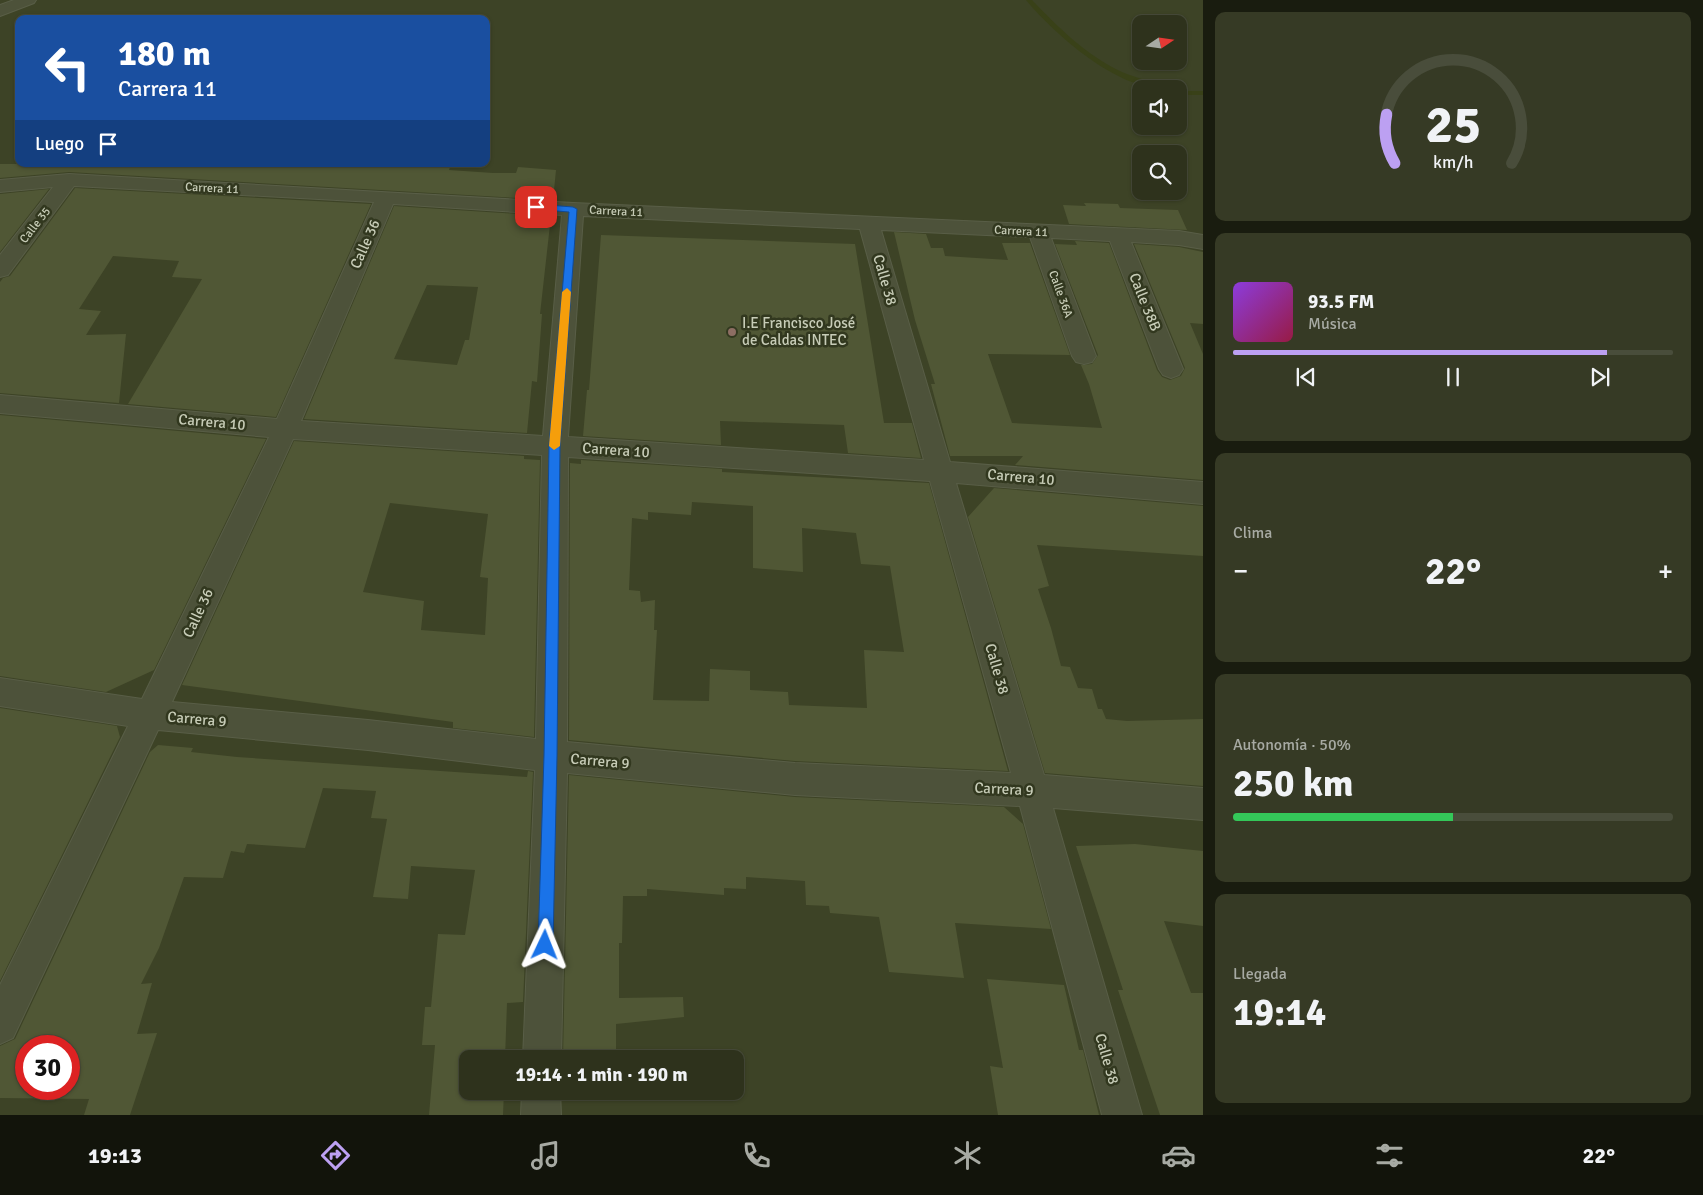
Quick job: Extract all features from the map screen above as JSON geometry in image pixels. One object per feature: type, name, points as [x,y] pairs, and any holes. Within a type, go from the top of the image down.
[{"type":"street","points":[[0,11],[28,0]]},
{"type":"street","name":"Carrera 11","points":[[0,186],[69,180],[573,209],[1178,238],[1203,242]]},
{"type":"street","name":"Calle 35","points":[[0,270],[69,180]]},
{"type":"street","name":"Calle 36","points":[[0,1025],[150,715],[285,429],[386,197]]},
{"type":"street","points":[[542,1050],[550,756],[554,446],[573,209]]},
{"type":"street","name":"Calle 38","points":[[869,224],[1032,790],[1122,1115]]},
{"type":"street","name":"Calle 36A","points":[[1038,232],[1084,356]]},
{"type":"street","name":"Calle 38B","points":[[1118,236],[1171,369]]},
{"type":"street","name":"Carrera 10","points":[[0,404],[285,429],[940,471],[1203,493]]},
{"type":"street","name":"Carrera 9","points":[[0,692],[150,715],[368,735],[550,756],[795,778],[1032,790],[1203,804]]},
{"type":"street","points":[[541,1100],[541,1115]]},
{"type":"building","points":[[0,164],[15,164],[15,167],[450,167],[449,170],[493,173],[516,173],[518,167],[556,170],[553,200],[69,172],[0,178]]},
{"type":"building","points":[[75,188],[371,204],[276,417],[128,404],[202,279],[172,277],[179,261],[113,256],[79,309],[101,311],[86,335],[126,334],[119,403],[0,393],[0,282],[3,278],[10,276]]},
{"type":"building","points":[[49,189],[0,252],[0,194]]},
{"type":"building","points":[[1084,203],[1118,204],[1120,208],[1178,210],[1187,230],[1069,224],[1063,205],[1086,206]]},
{"type":"building","points":[[394,206],[551,216],[540,314],[542,314],[537,382],[532,381],[527,433],[304,419]],"holes":[[[427,285],[478,287],[469,340],[465,340],[457,365],[394,359]]]},
{"type":"building","points":[[894,232],[926,234],[931,248],[943,248],[945,256],[1008,260],[1002,243],[1030,243],[1070,355],[988,354],[1012,423],[1102,428],[1089,384],[1081,365],[1092,364],[1098,355],[1055,244],[1077,245],[1075,241],[1109,243],[1157,370],[1162,377],[1170,380],[1181,376],[1185,368],[1134,244],[1179,247],[1203,252],[1203,324],[1190,323],[1203,354],[1203,480],[1015,465],[1023,456],[950,456],[931,384],[935,384],[915,320]]},
{"type":"building","name":"I.E Francisco José de Caldas INTEC","points":[[601,235],[855,244],[884,423],[912,423],[921,458],[848,453],[844,425],[720,421],[721,445],[583,436],[587,390],[589,390]]},
{"type":"building","points":[[0,415],[266,439],[154,670],[106,692],[0,676]]},
{"type":"building","points":[[294,441],[524,456],[524,459],[540,460],[534,737],[453,728],[453,722],[182,685]],"holes":[[[390,503],[488,514],[480,577],[488,578],[485,635],[421,630],[424,601],[363,592]]]},
{"type":"building","points":[[581,460],[722,469],[722,472],[929,483],[1008,771],[795,761],[569,740],[570,463],[581,464]],"holes":[[[692,502],[753,506],[753,568],[803,572],[802,528],[856,533],[861,564],[890,566],[904,652],[864,650],[867,708],[789,705],[788,692],[750,690],[750,671],[710,669],[709,701],[653,700],[657,630],[654,630],[655,600],[641,602],[640,591],[629,590],[632,518],[648,520],[648,512],[691,515]]]},
{"type":"building","points":[[994,488],[1203,506],[1203,556],[1037,545],[1049,586],[1038,589],[1061,666],[1070,667],[1078,688],[1092,689],[1098,709],[1102,709],[1106,719],[1127,721],[1203,719],[1203,786],[1045,773],[968,517]]},
{"type":"building","points":[[0,708],[117,726],[120,737],[0,981]]},
{"type":"building","points":[[158,745],[193,748],[191,752],[237,757],[527,777],[528,771],[533,772],[523,1002],[507,1003],[505,1050],[459,1050],[459,1100],[504,1100],[503,1115],[429,1115],[435,1045],[422,1045],[425,1007],[431,1007],[438,934],[465,935],[475,870],[411,866],[408,899],[373,897],[387,819],[371,818],[376,791],[323,788],[305,848],[247,844],[244,853],[231,851],[223,878],[184,877],[159,948],[141,984],[152,983],[137,1034],[157,1033],[130,1115],[84,1115],[89,1099],[80,1099],[80,1035],[17,1035],[150,752]]},
{"type":"building","points":[[569,775],[795,797],[1004,807],[1023,824],[1051,929],[955,923],[964,978],[889,972],[879,917],[830,913],[829,906],[806,905],[805,881],[746,877],[746,889],[724,888],[724,895],[647,889],[647,896],[623,896],[622,943],[619,943],[619,998],[683,997],[684,1017],[616,1024],[616,1050],[563,1050]]},
{"type":"building","points":[[1135,844],[1203,851],[1203,926],[1164,921],[1191,993],[1203,993],[1203,1115],[1160,1115],[1118,990],[1123,990],[1076,846]]},
{"type":"building","points":[[987,979],[1064,985],[1079,1050],[1083,1050],[1099,1115],[998,1115],[990,1066],[1003,1068]]},
{"type":"building","points":[[15,1039],[15,1098],[0,1098],[0,1046]]},
{"type":"waterway","points":[[1029,0],[1059,31],[1088,55],[1135,80]]},
{"type":"waterway","points":[[1187,93],[1203,93]]},
{"type":"slow traffic","points":[[554,446],[567,292]]},
{"type":"place","name":"I.E Francisco José de Caldas INTEC","points":[[732,332]]},
{"type":"route","points":[[536,207],[573,209],[554,446],[550,756],[545,945]]}]
